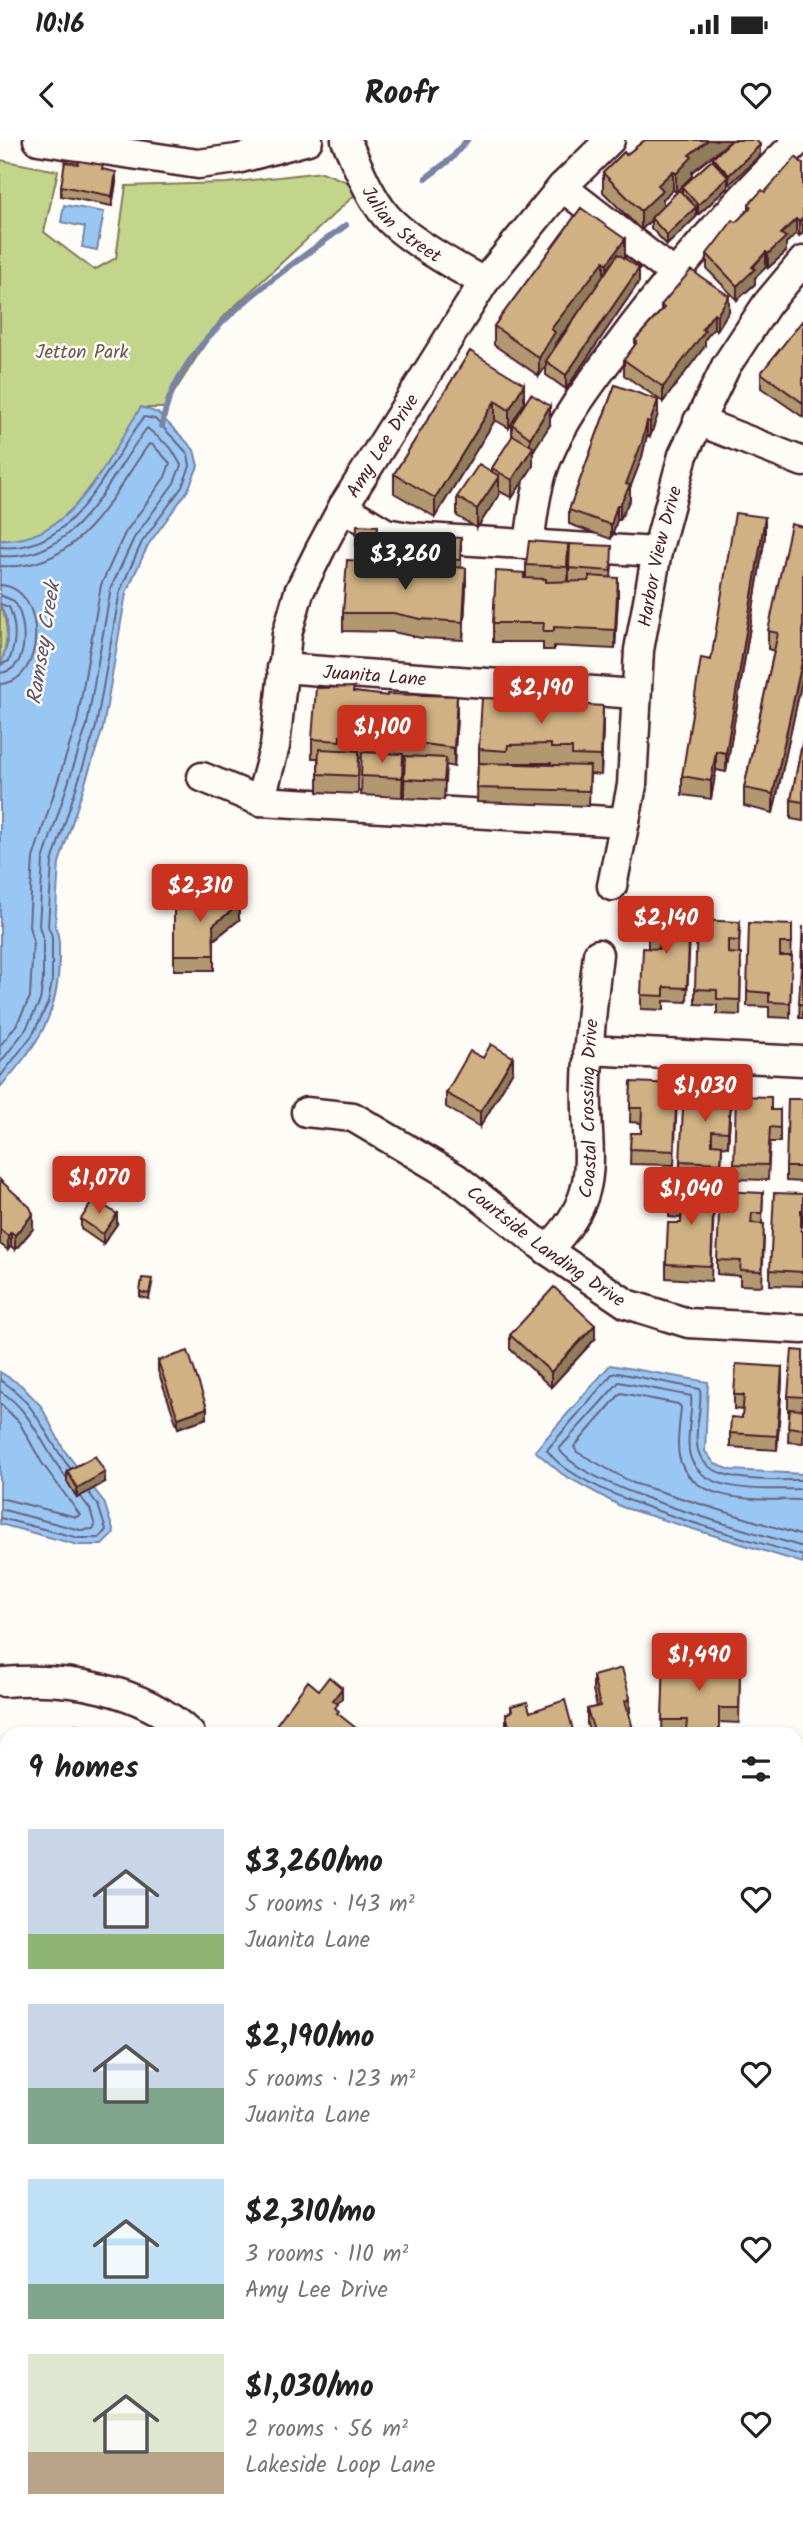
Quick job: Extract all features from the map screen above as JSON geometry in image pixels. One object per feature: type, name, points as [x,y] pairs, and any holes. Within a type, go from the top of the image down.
[{"type":"street","points":[[38,140],[198,164],[237,159],[308,140]]},
{"type":"street","name":"Julian Street","points":[[346,140],[370,192],[388,218],[450,264],[484,282]]},
{"type":"street","name":"Amy Lee Drive","points":[[260,801],[275,746],[287,634],[299,592],[343,507],[484,282],[562,187],[610,140]]},
{"type":"street","points":[[529,544],[537,491],[547,457],[569,413],[673,273],[799,140]]},
{"type":"street","points":[[562,187],[673,273]]},
{"type":"street","name":"Harbor View Drive","points":[[612,886],[632,785],[639,650],[657,552],[683,455],[726,366],[767,304],[803,261]]},
{"type":"street","points":[[698,421],[803,462]]},
{"type":"street","points":[[343,507],[386,533],[657,552]]},
{"type":"street","name":"Juanita Lane","points":[[282,668],[635,694]]},
{"type":"street","points":[[202,777],[260,801],[625,822]]},
{"type":"street","name":"Coastal Crossing Drive","points":[[547,1250],[567,1231],[581,1207],[591,1168],[586,1085],[598,954]]},
{"type":"street","points":[[588,1051],[803,1060]]},
{"type":"street","name":"Courtside Landing Drive","points":[[306,1112],[354,1117],[456,1178],[547,1250],[627,1304],[688,1322],[803,1329]]},
{"type":"street","points":[[4,1682],[69,1681],[146,1702],[182,1727]]},
{"type":"green space","name":"Jetton Park","points":[[0,160],[58,171],[44,232],[94,270],[116,258],[126,186],[227,183],[322,172],[362,188],[221,319],[164,408],[141,408],[101,473],[67,514],[47,529],[25,538],[0,540]]},
{"type":"green space","points":[[0,604],[7,636],[0,667]]},
{"type":"water","points":[[64,205],[104,212],[97,250],[82,247],[85,227],[61,222]]},
{"type":"water","points":[[141,407],[158,413],[182,437],[194,450],[198,466],[188,490],[148,545],[126,593],[103,728],[59,863],[55,926],[59,958],[55,996],[35,1043],[0,1087],[0,667],[7,645],[7,621],[0,604],[0,540],[25,538],[47,529],[67,514],[101,473]]},
{"type":"water","points":[[610,1365],[708,1382],[705,1451],[715,1464],[731,1470],[803,1474],[803,1563],[622,1507],[562,1474],[535,1451]]},
{"type":"water","points":[[0,1372],[21,1385],[41,1406],[64,1450],[104,1502],[114,1533],[102,1545],[78,1545],[0,1524]]},
{"type":"building","points":[[645,140],[708,140],[689,155],[692,157],[676,174],[673,171],[658,185],[663,190],[641,211],[603,173],[624,152],[626,155]]},
{"type":"building","points":[[732,140],[756,140],[760,145],[729,175],[713,158]]},
{"type":"building","points":[[796,157],[803,164],[803,218],[799,222],[796,219],[781,234],[786,237],[768,254],[766,252],[752,267],[755,269],[737,286],[707,254],[733,220],[736,222],[751,207],[749,204],[762,190],[765,192]]},
{"type":"building","points":[[712,160],[728,177],[698,205],[682,187]]},
{"type":"building","points":[[79,161],[103,165],[102,169],[116,172],[112,196],[61,186],[65,162],[78,164]]},
{"type":"building","points":[[679,190],[696,207],[667,235],[651,218]]},
{"type":"building","points":[[581,208],[625,239],[607,264],[604,261],[551,329],[555,332],[539,358],[494,326]]},
{"type":"building","points":[[618,254],[639,268],[566,375],[546,361]]},
{"type":"building","points":[[691,270],[729,296],[717,315],[714,313],[702,329],[705,331],[663,387],[624,360],[637,342],[635,340],[664,308],[661,305]]},
{"type":"building","points":[[803,320],[803,403],[761,373]]},
{"type":"building","points":[[470,351],[524,384],[509,410],[495,401],[435,498],[394,474]]},
{"type":"building","points":[[615,385],[658,400],[650,422],[647,421],[626,484],[630,485],[620,505],[617,505],[611,525],[569,510]]},
{"type":"building","points":[[531,394],[550,406],[530,438],[512,424]]},
{"type":"building","points":[[513,435],[533,447],[512,480],[492,468]]},
{"type":"building","points":[[479,464],[499,476],[477,509],[457,497]]},
{"type":"building","points":[[735,513],[765,517],[726,753],[716,751],[711,781],[682,776],[701,658],[711,660]]},
{"type":"building","points":[[791,524],[803,527],[803,657],[773,794],[744,788],[778,633],[768,631]]},
{"type":"building","points":[[357,525],[378,526],[377,534],[418,536],[416,557],[376,556],[376,548],[356,548]]},
{"type":"building","points":[[420,536],[461,538],[460,560],[419,558]]},
{"type":"building","points":[[529,541],[568,544],[567,567],[526,565]]},
{"type":"building","points":[[570,544],[612,546],[611,571],[569,568]]},
{"type":"building","points":[[347,560],[374,562],[374,568],[396,569],[395,571],[439,571],[439,566],[466,568],[463,622],[421,619],[393,613],[343,613]]},
{"type":"building","points":[[496,571],[524,573],[524,578],[546,579],[546,582],[589,581],[589,576],[618,578],[615,630],[554,627],[554,631],[543,631],[544,623],[493,623]]},
{"type":"building","points":[[354,687],[353,692],[387,696],[457,696],[454,748],[388,739],[368,740],[340,736],[340,741],[312,739],[316,688]]},
{"type":"building","points":[[535,697],[542,698],[541,702],[603,706],[601,756],[572,755],[572,748],[551,748],[551,744],[508,745],[507,751],[479,749],[482,698],[511,699],[511,704],[532,705]]},
{"type":"building","points":[[803,739],[803,802],[791,800]]},
{"type":"building","points":[[319,749],[359,751],[358,776],[318,774]]},
{"type":"building","points":[[362,752],[403,754],[402,778],[361,776]]},
{"type":"building","points":[[405,756],[446,758],[444,781],[404,779]]},
{"type":"building","points":[[478,763],[590,766],[589,791],[477,788]]},
{"type":"building","points":[[225,888],[239,905],[213,925],[214,955],[174,955],[174,902],[204,903]]},
{"type":"building","points":[[649,917],[690,919],[687,988],[664,987],[664,996],[641,995],[643,948],[659,949],[660,936],[648,935]]},
{"type":"building","points":[[697,920],[740,922],[739,941],[728,940],[728,953],[741,954],[740,1000],[717,999],[717,990],[695,989]]},
{"type":"building","points":[[749,923],[792,925],[792,943],[780,943],[780,956],[792,956],[790,1003],[769,1002],[769,993],[747,991]]},
{"type":"building","points":[[803,926],[803,1004],[799,1004]]},
{"type":"building","points":[[491,1044],[513,1057],[480,1112],[446,1093],[470,1051],[483,1058]]},
{"type":"building","points":[[631,1082],[677,1084],[674,1151],[630,1149],[631,1133],[641,1133],[642,1108],[630,1108]]},
{"type":"building","points":[[707,1085],[731,1086],[728,1132],[712,1131],[712,1144],[722,1145],[721,1163],[680,1161],[684,1093],[706,1094]]},
{"type":"building","points":[[736,1096],[771,1097],[771,1110],[780,1110],[780,1128],[770,1127],[768,1165],[734,1164]]},
{"type":"building","points":[[788,1099],[803,1099],[803,1167],[786,1167]]},
{"type":"building","points":[[0,1180],[30,1207],[33,1214],[15,1235],[11,1232],[8,1236],[0,1229]]},
{"type":"building","points":[[670,1186],[714,1188],[711,1266],[666,1264],[668,1223],[681,1223],[682,1203],[669,1203]]},
{"type":"building","points":[[720,1191],[763,1193],[762,1213],[752,1213],[751,1223],[764,1224],[762,1271],[740,1270],[741,1261],[717,1260]]},
{"type":"building","points":[[774,1193],[803,1194],[803,1272],[770,1270]]},
{"type":"building","points":[[94,1199],[117,1214],[103,1234],[81,1219]]},
{"type":"building","points":[[142,1278],[152,1279],[149,1294],[140,1292]]},
{"type":"building","points":[[554,1287],[595,1325],[551,1372],[510,1335]]},
{"type":"building","points":[[792,1350],[803,1351],[803,1397],[788,1396]]},
{"type":"building","points":[[188,1351],[207,1408],[178,1418],[158,1361]]},
{"type":"building","points":[[736,1364],[782,1367],[777,1436],[730,1433],[731,1417],[742,1418],[744,1395],[734,1395]]},
{"type":"building","points":[[803,1400],[803,1429],[788,1427],[790,1409],[802,1410]]},
{"type":"building","points":[[95,1456],[105,1472],[77,1488],[67,1471]]},
{"type":"building","points":[[664,1660],[722,1661],[721,1669],[740,1670],[739,1708],[719,1708],[719,1727],[686,1727],[687,1720],[662,1720]]},
{"type":"building","points":[[622,1668],[630,1698],[625,1701],[632,1727],[593,1727],[587,1709],[600,1706],[593,1676]]},
{"type":"building","points":[[329,1677],[342,1688],[333,1700],[338,1704],[335,1708],[339,1711],[337,1713],[354,1727],[275,1727],[308,1681],[319,1690]]},
{"type":"building","points":[[565,1700],[572,1727],[509,1727],[506,1714],[512,1711],[511,1706],[527,1702],[530,1712]]},
{"type":"waterway","name":"Ramsey Creek","points":[[426,178],[451,159],[467,140]]},
{"type":"waterway","name":"Ramsey Creek","points":[[162,426],[171,394],[187,364],[209,337],[263,287],[346,225]]}]
